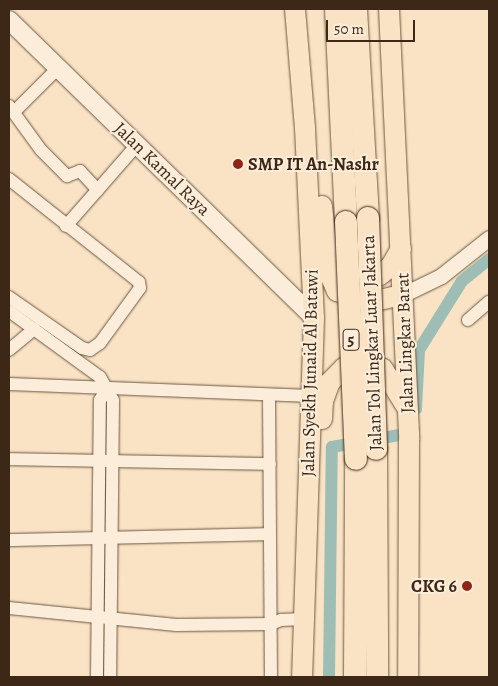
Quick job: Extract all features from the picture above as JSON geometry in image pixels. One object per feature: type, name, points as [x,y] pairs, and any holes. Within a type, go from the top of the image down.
[{"type":"highway","name":"Jalan Tol Lingkar Luar Jakarta","points":[[336,9],[356,459],[355,677]]},
{"type":"highway","name":"Jalan Tol Lingkar Luar Jakarta","points":[[356,9],[376,449],[377,677]]},
{"type":"main road","name":"Jalan Syekh Junaid Al Batawi","points":[[294,9],[302,84],[314,318],[302,624],[302,677]]},
{"type":"main road","name":"Jalan Lingkar Barat","points":[[389,9],[409,440],[408,677]]},
{"type":"main road","name":"Jalan Kamal Raya","points":[[12,29],[58,68],[314,318]]},
{"type":"main road","points":[[302,84],[314,117],[329,273],[337,291],[371,302],[402,295]]},
{"type":"main road","points":[[326,250],[331,263],[340,273],[353,279],[367,280],[380,276],[391,266],[401,249]]},
{"type":"main road","points":[[304,585],[311,546],[323,400],[330,382],[344,368],[353,364],[379,366],[391,379],[408,413]]},
{"type":"street","points":[[58,68],[11,109],[41,150],[67,176],[80,171],[98,190]]},
{"type":"street","points":[[66,226],[137,145]]},
{"type":"street","points":[[9,180],[140,285],[100,343],[90,350],[82,348],[9,297]]},
{"type":"street","points":[[402,295],[441,276],[489,238]]},
{"type":"street","points":[[468,320],[489,302]]},
{"type":"street","points":[[9,311],[100,377],[107,389]]},
{"type":"street","points":[[9,350],[34,328]]},
{"type":"street","points":[[9,384],[107,389],[263,392],[269,395],[311,396]]},
{"type":"street","points":[[97,677],[112,537],[100,400],[107,389]]},
{"type":"street","points":[[269,395],[271,677]]},
{"type":"street","points":[[9,459],[270,464]]},
{"type":"street","points":[[106,461],[98,537],[110,677]]},
{"type":"street","points":[[9,540],[269,534]]},
{"type":"street","points":[[9,608],[176,625],[271,624],[281,628],[302,624]]},
{"type":"waterway","points":[[416,409],[419,350],[462,281],[489,259]]},
{"type":"waterway","points":[[329,677],[332,447],[405,434],[414,429]]},
{"type":"place","name":"SMP IT An-Nashr","points":[[238,164]]},
{"type":"place","name":"CKG 6","points":[[467,586]]}]
